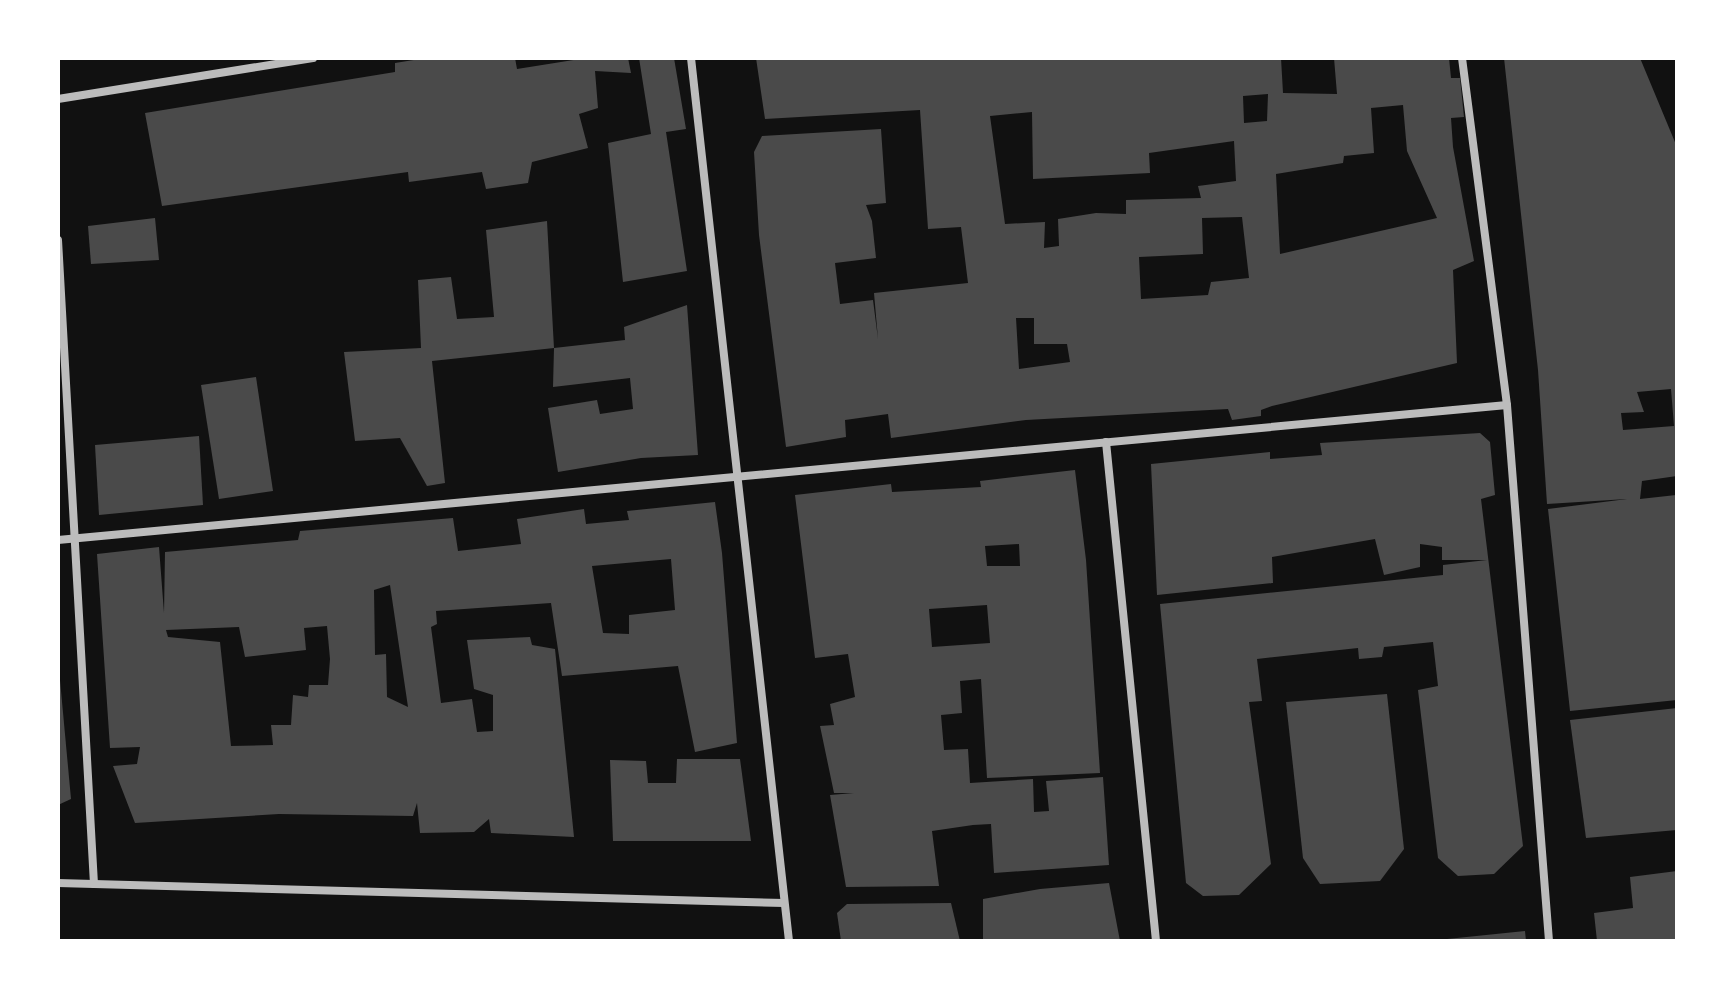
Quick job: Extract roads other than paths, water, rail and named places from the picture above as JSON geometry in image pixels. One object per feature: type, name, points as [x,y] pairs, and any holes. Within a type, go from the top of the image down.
[{"type":"street","points":[[58,99],[313,58]]},
{"type":"street","points":[[691,58],[789,941]]},
{"type":"street","points":[[1462,58],[1507,405],[1549,941]]},
{"type":"street","points":[[58,240],[94,884]]},
{"type":"street","points":[[58,540],[1507,405]]},
{"type":"street","points":[[1106,442],[1156,941]]},
{"type":"street","points":[[58,883],[784,903]]}]
